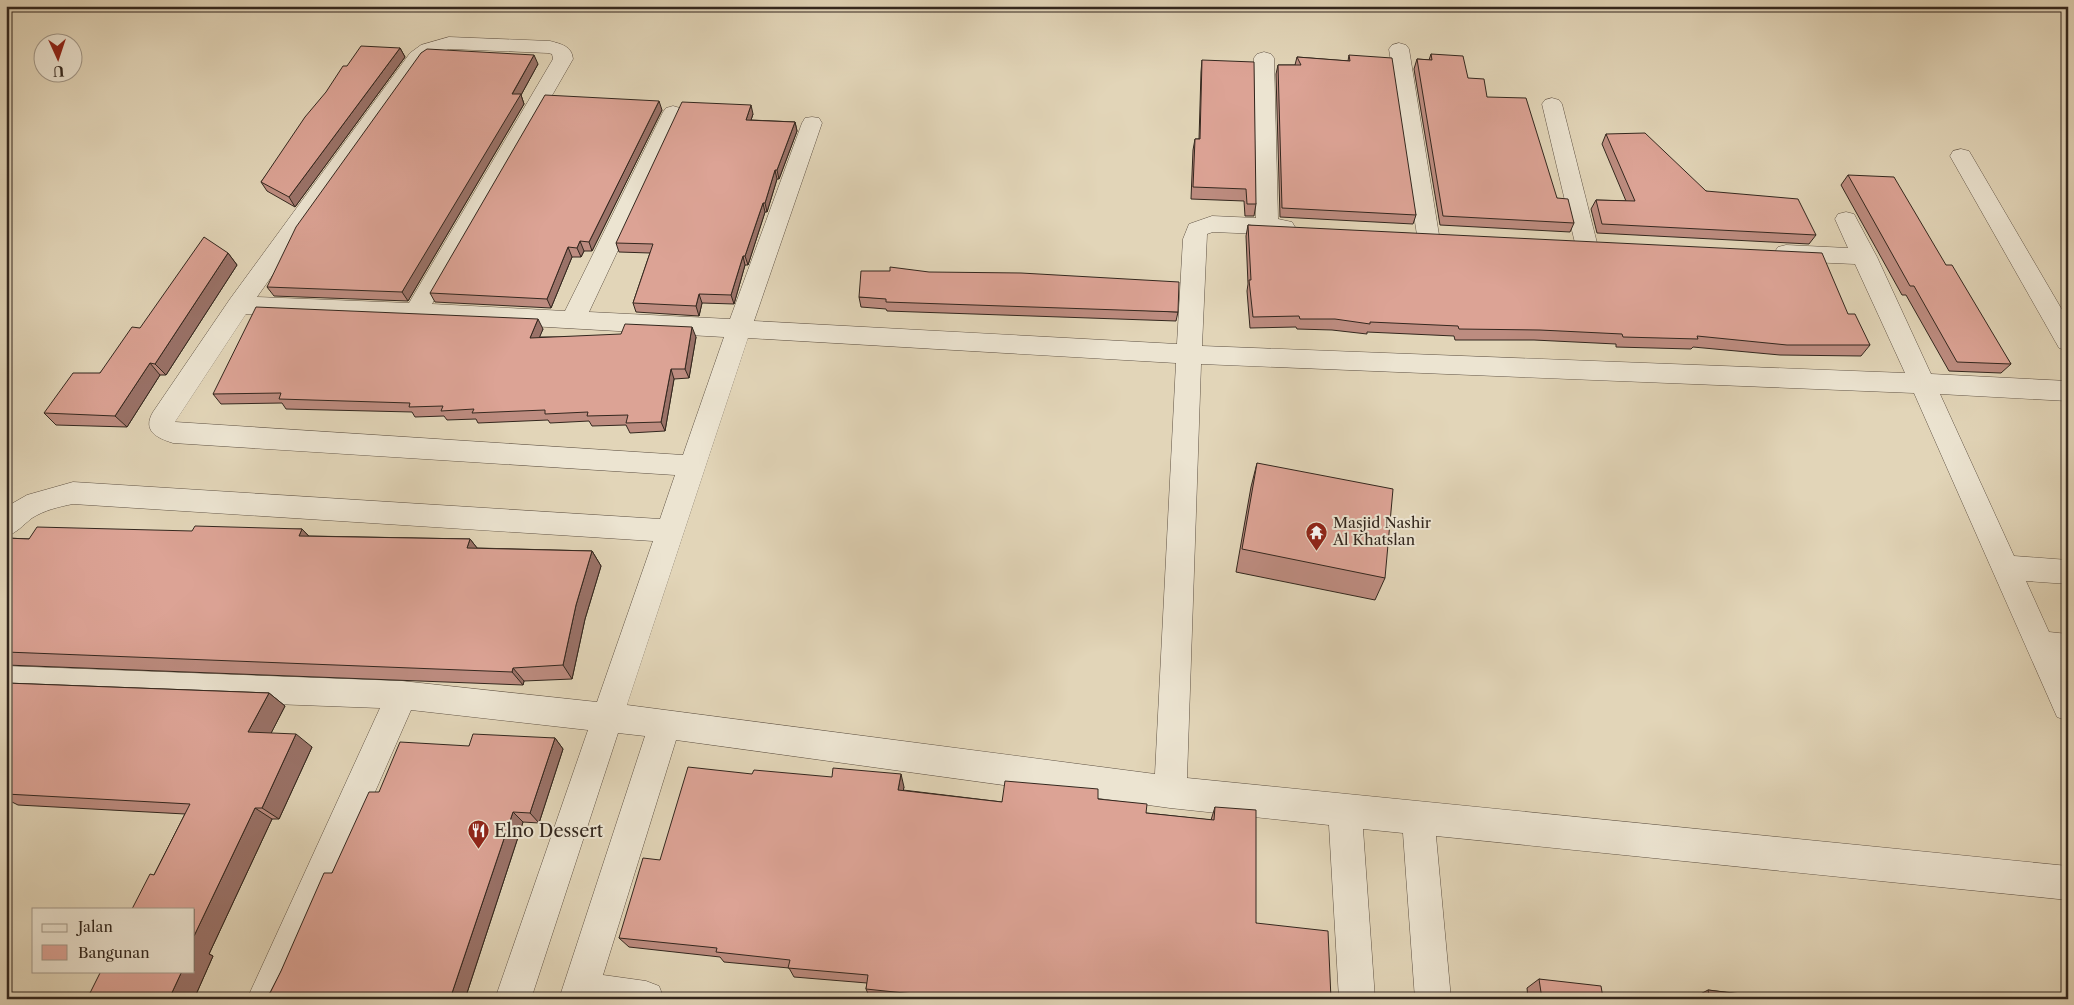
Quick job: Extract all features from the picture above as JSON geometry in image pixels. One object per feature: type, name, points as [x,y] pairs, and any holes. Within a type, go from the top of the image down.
[{"type":"street","points":[[416,311],[563,59],[563,54],[559,50],[550,47],[449,43],[428,50],[417,57],[162,419],[163,428],[173,433],[694,466]]},
{"type":"street","points":[[1399,49],[1429,235]]},
{"type":"street","points":[[1264,58],[1267,226]]},
{"type":"street","points":[[1552,104],[1586,243]]},
{"type":"street","points":[[573,319],[673,112]]},
{"type":"street","points":[[513,999],[694,466],[737,330],[812,123]]},
{"type":"street","points":[[1962,156],[2068,342]]},
{"type":"street","points":[[1846,218],[2068,707]]},
{"type":"street","points":[[1170,792],[1194,239],[1197,229],[1212,224],[1305,228]]},
{"type":"street","points":[[1765,252],[1865,257]]},
{"type":"street","points":[[240,306],[416,311],[1190,354],[1922,383],[2068,391]]},
{"type":"street","points":[[6,525],[28,505],[47,497],[73,493],[671,531]]},
{"type":"street","points":[[2004,567],[2068,572]]},
{"type":"street","points":[[2039,645],[2068,647]]},
{"type":"street","points":[[6,680],[402,695],[665,724],[1170,792],[2068,883]]},
{"type":"street","points":[[265,999],[402,695]]},
{"type":"street","points":[[646,999],[579,995],[665,724]]},
{"type":"street","points":[[1345,811],[1357,999]]},
{"type":"street","points":[[1418,818],[1433,999]]},
{"type":"building","points":[[361,46],[400,48],[289,197],[261,182],[305,117],[326,92],[343,66],[347,66]]},
{"type":"building","points":[[427,49],[534,55],[512,94],[521,94],[402,292],[267,287],[296,227],[421,53]]},
{"type":"building","points":[[1431,54],[1463,56],[1468,78],[1484,79],[1487,97],[1526,98],[1557,198],[1568,199],[1574,223],[1443,216],[1417,59],[1432,60]]},
{"type":"building","points":[[1349,55],[1392,58],[1416,215],[1282,208],[1278,65],[1301,65],[1297,57],[1350,61]]},
{"type":"building","points":[[1202,60],[1254,62],[1256,204],[1247,204],[1246,189],[1193,187],[1195,139],[1200,139]]},
{"type":"building","points":[[545,95],[659,101],[589,242],[580,241],[577,248],[568,247],[547,299],[430,293]]},
{"type":"building","points":[[682,102],[751,105],[746,120],[795,122],[777,170],[775,170],[745,256],[743,256],[731,295],[699,294],[696,306],[633,303],[653,244],[616,243]]},
{"type":"building","points":[[1645,133],[1706,191],[1798,199],[1816,235],[1602,224],[1596,200],[1635,201],[1606,134]]},
{"type":"building","points":[[1848,175],[1894,177],[1946,265],[1952,265],[2011,364],[1957,362],[1914,286],[1910,286]]},
{"type":"building","points":[[1248,225],[1822,253],[1848,314],[1855,314],[1870,345],[1787,345],[1697,336],[1698,339],[1623,337],[1622,334],[1459,329],[1458,326],[1370,322],[1370,324],[1335,319],[1300,319],[1299,316],[1253,317],[1249,280],[1251,280]]},
{"type":"building","points":[[204,237],[228,253],[155,364],[150,363],[115,416],[44,413],[73,373],[100,373],[132,327],[140,328]]},
{"type":"building","points":[[890,267],[929,272],[1021,273],[1179,282],[1178,312],[886,302],[886,299],[859,297],[861,271],[890,271]]},
{"type":"building","points":[[256,307],[538,319],[530,338],[621,334],[625,324],[692,327],[685,369],[671,369],[661,422],[626,423],[628,415],[587,416],[588,412],[545,414],[545,410],[472,413],[474,409],[441,411],[443,406],[409,407],[410,403],[279,399],[281,393],[213,394]]},
{"type":"building","points":[[1257,463],[1393,489],[1385,578],[1242,549]]},
{"type":"building","points":[[195,526],[302,529],[299,536],[470,539],[467,548],[592,551],[576,605],[563,665],[513,668],[512,672],[6,652],[6,538],[29,539],[37,527],[192,531]]},
{"type":"building","points":[[6,683],[269,693],[248,732],[296,734],[262,808],[255,808],[195,934],[195,908],[133,908],[150,874],[154,875],[190,804],[6,794]]},
{"type":"building","points":[[473,734],[555,738],[530,813],[513,812],[450,999],[265,999],[281,971],[324,873],[332,873],[369,792],[379,792],[400,742],[469,746]]},
{"type":"building","points":[[688,767],[752,774],[754,770],[832,777],[833,768],[901,774],[898,790],[1002,802],[1005,781],[1098,789],[1098,799],[1147,804],[1146,813],[1214,820],[1215,807],[1256,810],[1256,923],[1328,931],[1331,999],[1073,999],[1034,996],[1033,999],[962,999],[866,989],[868,975],[788,968],[790,960],[716,952],[717,948],[619,938],[643,858],[660,860]]},
{"type":"building","points":[[100,972],[182,972],[169,999],[87,999]]},
{"type":"building","points":[[1539,979],[1601,986],[1603,998],[1607,999],[1542,999]]},
{"type":"building","points":[[1708,990],[1776,998],[1776,999],[1710,999]]},
{"type":"place","name":"Masjid Nashir Al Khatslan","points":[[1317,551]]},
{"type":"place","name":"Elno Dessert","points":[[478,850]]}]
